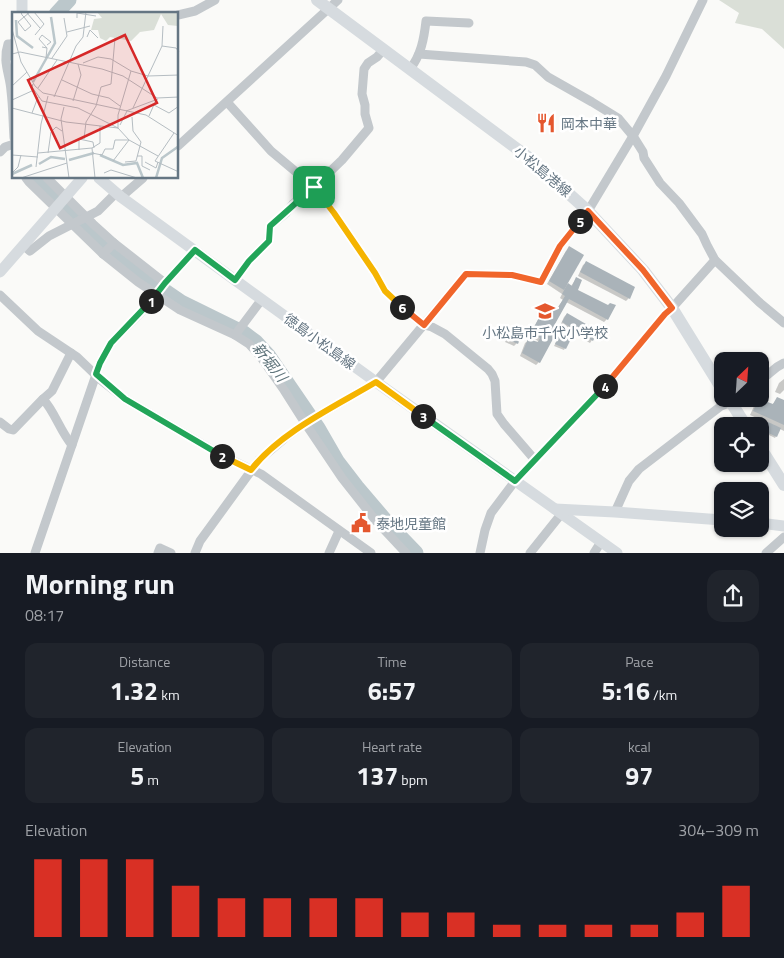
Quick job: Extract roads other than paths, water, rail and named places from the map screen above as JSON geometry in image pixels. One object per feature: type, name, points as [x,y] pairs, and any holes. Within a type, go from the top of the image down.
[{"type":"main road","name":"小松島港線","points":[[317,0],[334,4],[383,50],[528,157],[588,211],[643,270],[672,308],[714,376]]},
{"type":"main road","points":[[0,272],[81,179]]},
{"type":"main road","name":"徳島小松島線","points":[[100,179],[119,195],[235,280],[617,553]]},
{"type":"main road","points":[[769,462],[784,485]]},
{"type":"main road","points":[[558,511],[615,512],[714,519]]},
{"type":"street","points":[[179,15],[195,11],[215,0]]},
{"type":"street","points":[[194,553],[259,460],[306,423],[376,382],[466,274],[512,275],[541,282],[560,246],[588,211],[633,136],[666,76],[703,0]]},
{"type":"street","points":[[179,145],[334,4]]},
{"type":"street","points":[[410,69],[419,54],[426,22],[469,23]]},
{"type":"street","points":[[0,86],[12,82],[5,57],[8,44],[12,44]]},
{"type":"street","points":[[235,280],[249,261],[269,241],[270,226],[342,160],[369,128],[362,94],[364,69],[383,50]]},
{"type":"street","points":[[419,54],[535,64],[548,77],[618,118],[633,136],[644,158],[660,182],[679,203],[702,234],[715,260],[784,323]]},
{"type":"street","points":[[227,102],[271,151],[314,187],[375,273],[385,291],[424,325],[445,334],[488,369],[495,381],[497,414],[535,460]]},
{"type":"street","points":[[0,152],[5,147],[12,145]]},
{"type":"street","points":[[27,179],[61,202],[108,249],[160,289],[180,310],[236,334],[249,344],[284,390],[357,498],[406,553]]},
{"type":"street","points":[[48,179],[61,202],[108,249],[160,289]]},
{"type":"street","points":[[23,245],[30,251],[49,236],[98,210],[142,179]]},
{"type":"street","points":[[35,553],[100,363],[111,343],[147,306],[195,250]]},
{"type":"street","points":[[480,553],[491,512],[515,481],[613,377],[665,314],[715,260]]},
{"type":"street","points":[[0,295],[38,331],[71,353],[125,399],[219,454],[269,480],[371,553]]},
{"type":"street","points":[[236,334],[262,299]]},
{"type":"street","points":[[0,422],[13,430],[52,391],[71,353]]},
{"type":"street","points":[[769,374],[784,363]]},
{"type":"street","points":[[43,399],[72,445]]},
{"type":"street","points":[[615,512],[630,481],[639,469],[718,408]]},
{"type":"street","points":[[530,553],[558,511]]},
{"type":"street","points":[[329,553],[339,531]]},
{"type":"street","points":[[766,553],[784,537]]},
{"type":"street","points":[[594,553],[601,542]]},
{"type":"street","points":[[158,553],[160,548],[171,553]]},
{"type":"waterway","name":"新堀川","points":[[58,12],[69,0]]},
{"type":"waterway","name":"新堀川","points":[[37,179],[92,234],[127,265],[181,302],[244,333],[256,342],[268,355],[318,428],[337,461],[391,527],[416,553]]},
{"type":"place","name":"岡本中華","points":[[546,123]]},
{"type":"place","name":"小松島市千代小学校","points":[[545,311]]},
{"type":"place","name":"泰地児童館","points":[[361,523]]}]
